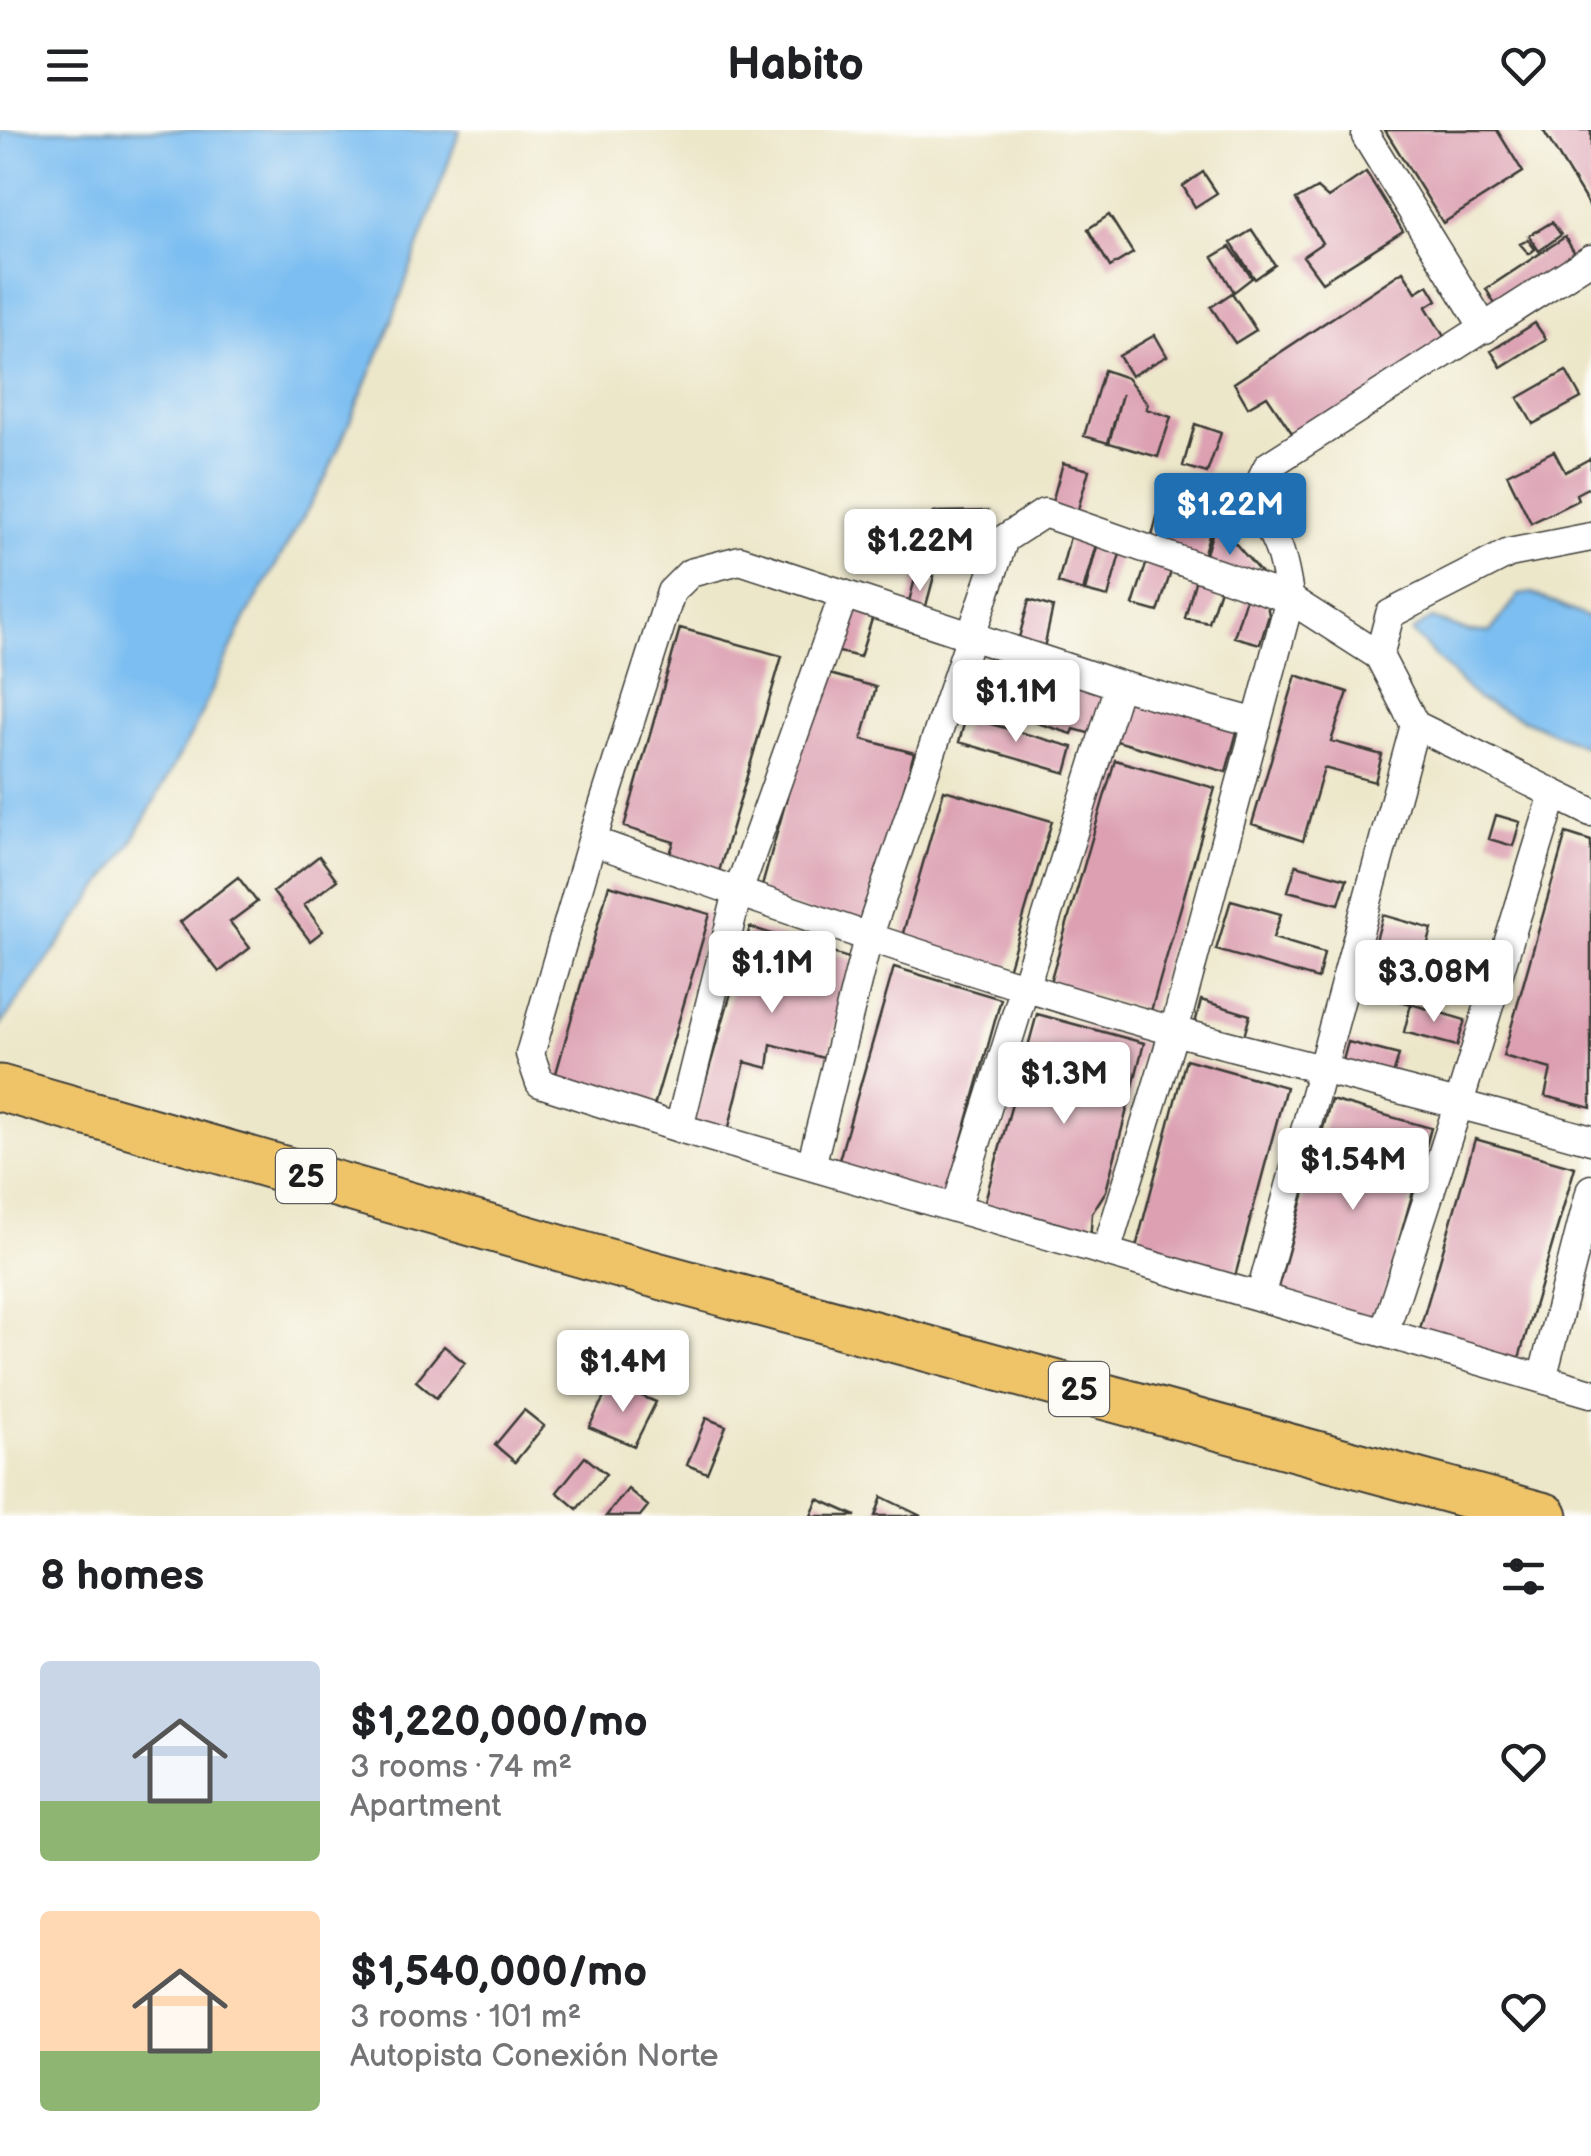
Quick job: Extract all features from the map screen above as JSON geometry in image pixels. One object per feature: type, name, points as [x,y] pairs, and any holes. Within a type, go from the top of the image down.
[{"type":"highway","name":"25","points":[[0,1088],[612,1264],[1545,1516]]},
{"type":"street","points":[[1366,136],[1486,329]]},
{"type":"street","points":[[1106,1252],[1174,1030],[1290,599],[1278,544],[1260,514],[1260,480],[1268,466],[1591,259]]},
{"type":"street","points":[[811,1166],[868,938],[1004,539],[1044,513],[1290,599],[1379,656],[1415,725],[1591,812]]},
{"type":"street","points":[[1379,656],[1390,614],[1509,554],[1591,537]]},
{"type":"street","points":[[1256,724],[1120,685],[740,560],[690,574],[671,592],[592,840],[530,1054],[540,1084],[679,1128],[1591,1393]]},
{"type":"street","points":[[679,1128],[738,892],[844,594]]},
{"type":"street","points":[[956,1208],[1120,685]]},
{"type":"street","points":[[1260,1297],[1415,725]]},
{"type":"street","points":[[1384,1333],[1554,794]]},
{"type":"street","points":[[592,840],[868,938],[1025,986],[1174,1030],[1591,1140]]},
{"type":"street","points":[[1542,1379],[1591,1189]]},
{"type":"water","points":[[0,130],[460,130],[386,337],[327,475],[243,623],[195,727],[129,847],[0,1026]]},
{"type":"water","points":[[1532,593],[1591,619],[1591,749],[1477,699],[1412,632],[1432,618],[1469,632],[1490,632],[1519,595]]},
{"type":"building","points":[[1385,130],[1497,130],[1523,172],[1443,223]]},
{"type":"building","points":[[1543,130],[1591,130],[1591,209]]},
{"type":"building","points":[[1203,172],[1217,193],[1195,207],[1183,186]]},
{"type":"building","points":[[1366,172],[1403,231],[1322,282],[1303,256],[1322,243],[1296,200],[1317,188],[1328,198]]},
{"type":"building","points":[[1109,215],[1133,253],[1110,267],[1088,229]]},
{"type":"building","points":[[1552,222],[1561,235],[1539,251],[1529,236]]},
{"type":"building","points":[[1252,230],[1275,265],[1255,279],[1231,243]]},
{"type":"building","points":[[1565,237],[1579,260],[1499,311],[1486,289]]},
{"type":"building","points":[[1528,240],[1535,249],[1529,254],[1520,244]]},
{"type":"building","points":[[1230,247],[1252,278],[1234,292],[1213,257]]},
{"type":"building","points":[[1403,271],[1416,292],[1428,285],[1437,300],[1426,307],[1448,343],[1298,442],[1267,396],[1248,407],[1234,383]]},
{"type":"building","points":[[1232,293],[1256,330],[1235,343],[1211,307]]},
{"type":"building","points":[[1535,323],[1546,339],[1501,367],[1491,351]]},
{"type":"building","points":[[1155,335],[1167,356],[1131,376],[1119,356]]},
{"type":"building","points":[[1104,370],[1127,378],[1148,404],[1146,409],[1171,417],[1158,457],[1109,443],[1122,394],[1108,443],[1084,436]]},
{"type":"building","points":[[1566,371],[1581,398],[1533,424],[1518,398]]},
{"type":"building","points":[[1195,424],[1221,433],[1207,473],[1183,466]]},
{"type":"building","points":[[1554,451],[1565,472],[1591,458],[1591,486],[1576,494],[1578,500],[1531,523],[1507,474]]},
{"type":"building","points":[[1063,463],[1089,470],[1075,520],[1049,513]]},
{"type":"building","points":[[1162,498],[1186,509],[1184,519],[1188,510],[1214,518],[1201,563],[1149,548]]},
{"type":"building","points":[[988,511],[974,559],[926,545],[934,512]]},
{"type":"building","points":[[1216,521],[1273,587],[1202,567]]},
{"type":"building","points":[[1071,533],[1097,541],[1083,591],[1058,583]]},
{"type":"building","points":[[1098,543],[1121,550],[1108,597],[1085,591]]},
{"type":"building","points":[[1149,555],[1174,562],[1158,612],[1133,605]]},
{"type":"building","points":[[917,571],[934,576],[923,617],[906,613]]},
{"type":"building","points":[[1198,571],[1223,579],[1209,623],[1185,618]]},
{"type":"building","points":[[1248,591],[1265,595],[1269,615],[1260,644],[1234,637]]},
{"type":"building","points":[[1029,600],[1053,607],[1042,657],[1016,649]]},
{"type":"building","points":[[846,608],[873,616],[860,657],[835,651]]},
{"type":"building","points":[[680,628],[782,656],[716,882],[666,865],[674,842],[624,827]]},
{"type":"building","points":[[1038,665],[1240,721],[1226,772],[1021,718]]},
{"type":"building","points":[[822,672],[876,687],[862,739],[914,753],[864,929],[759,897]]},
{"type":"building","points":[[1296,675],[1348,692],[1331,741],[1382,755],[1375,782],[1324,768],[1303,841],[1252,824]]},
{"type":"building","points":[[966,717],[1073,747],[1066,773],[959,742]]},
{"type":"building","points":[[1115,760],[1215,788],[1151,1011],[1050,982]]},
{"type":"building","points":[[944,790],[1052,821],[1008,970],[901,940]]},
{"type":"building","points":[[1496,815],[1520,822],[1513,846],[1489,839]]},
{"type":"building","points":[[1566,833],[1591,841],[1591,1108],[1545,1096],[1551,1069],[1503,1056]]},
{"type":"building","points":[[319,856],[337,880],[304,905],[323,931],[310,941],[273,892]]},
{"type":"building","points":[[1296,865],[1347,879],[1339,904],[1288,891]]},
{"type":"building","points":[[238,877],[257,902],[230,922],[250,948],[219,972],[180,922]]},
{"type":"building","points":[[609,885],[710,914],[652,1113],[553,1084]]},
{"type":"building","points":[[1231,900],[1281,914],[1273,938],[1324,953],[1318,979],[1216,950]]},
{"type":"building","points":[[1383,915],[1432,929],[1411,1004],[1362,991]]},
{"type":"building","points":[[750,927],[855,960],[827,1059],[771,1044],[768,1068],[745,1062],[726,1139],[692,1128]]},
{"type":"building","points":[[894,967],[1001,999],[945,1200],[837,1167]]},
{"type":"building","points":[[1201,1000],[1250,1015],[1244,1036],[1195,1024]]},
{"type":"building","points":[[1411,1004],[1465,1020],[1457,1046],[1404,1032]]},
{"type":"building","points":[[1037,1014],[1144,1043],[1106,1191],[1092,1213],[1090,1243],[983,1208]]},
{"type":"building","points":[[1348,1042],[1399,1055],[1391,1082],[1341,1068]]},
{"type":"building","points":[[1186,1059],[1286,1087],[1233,1284],[1134,1255]]},
{"type":"building","points":[[1331,1100],[1431,1128],[1375,1326],[1275,1298]]},
{"type":"building","points":[[1475,1139],[1575,1167],[1517,1365],[1418,1336]]},
{"type":"building","points":[[444,1346],[465,1363],[436,1398],[416,1381]]},
{"type":"building","points":[[611,1383],[656,1402],[634,1446],[589,1427]]},
{"type":"building","points":[[524,1410],[544,1426],[515,1462],[495,1445]]},
{"type":"building","points":[[706,1418],[726,1426],[707,1473],[687,1465]]},
{"type":"building","points":[[585,1457],[606,1474],[577,1509],[557,1492]]},
{"type":"building","points":[[628,1489],[648,1506],[640,1516],[606,1516]]},
{"type":"building","points":[[882,1497],[921,1516],[875,1516]]},
{"type":"building","points":[[818,1499],[856,1516],[811,1516]]}]
